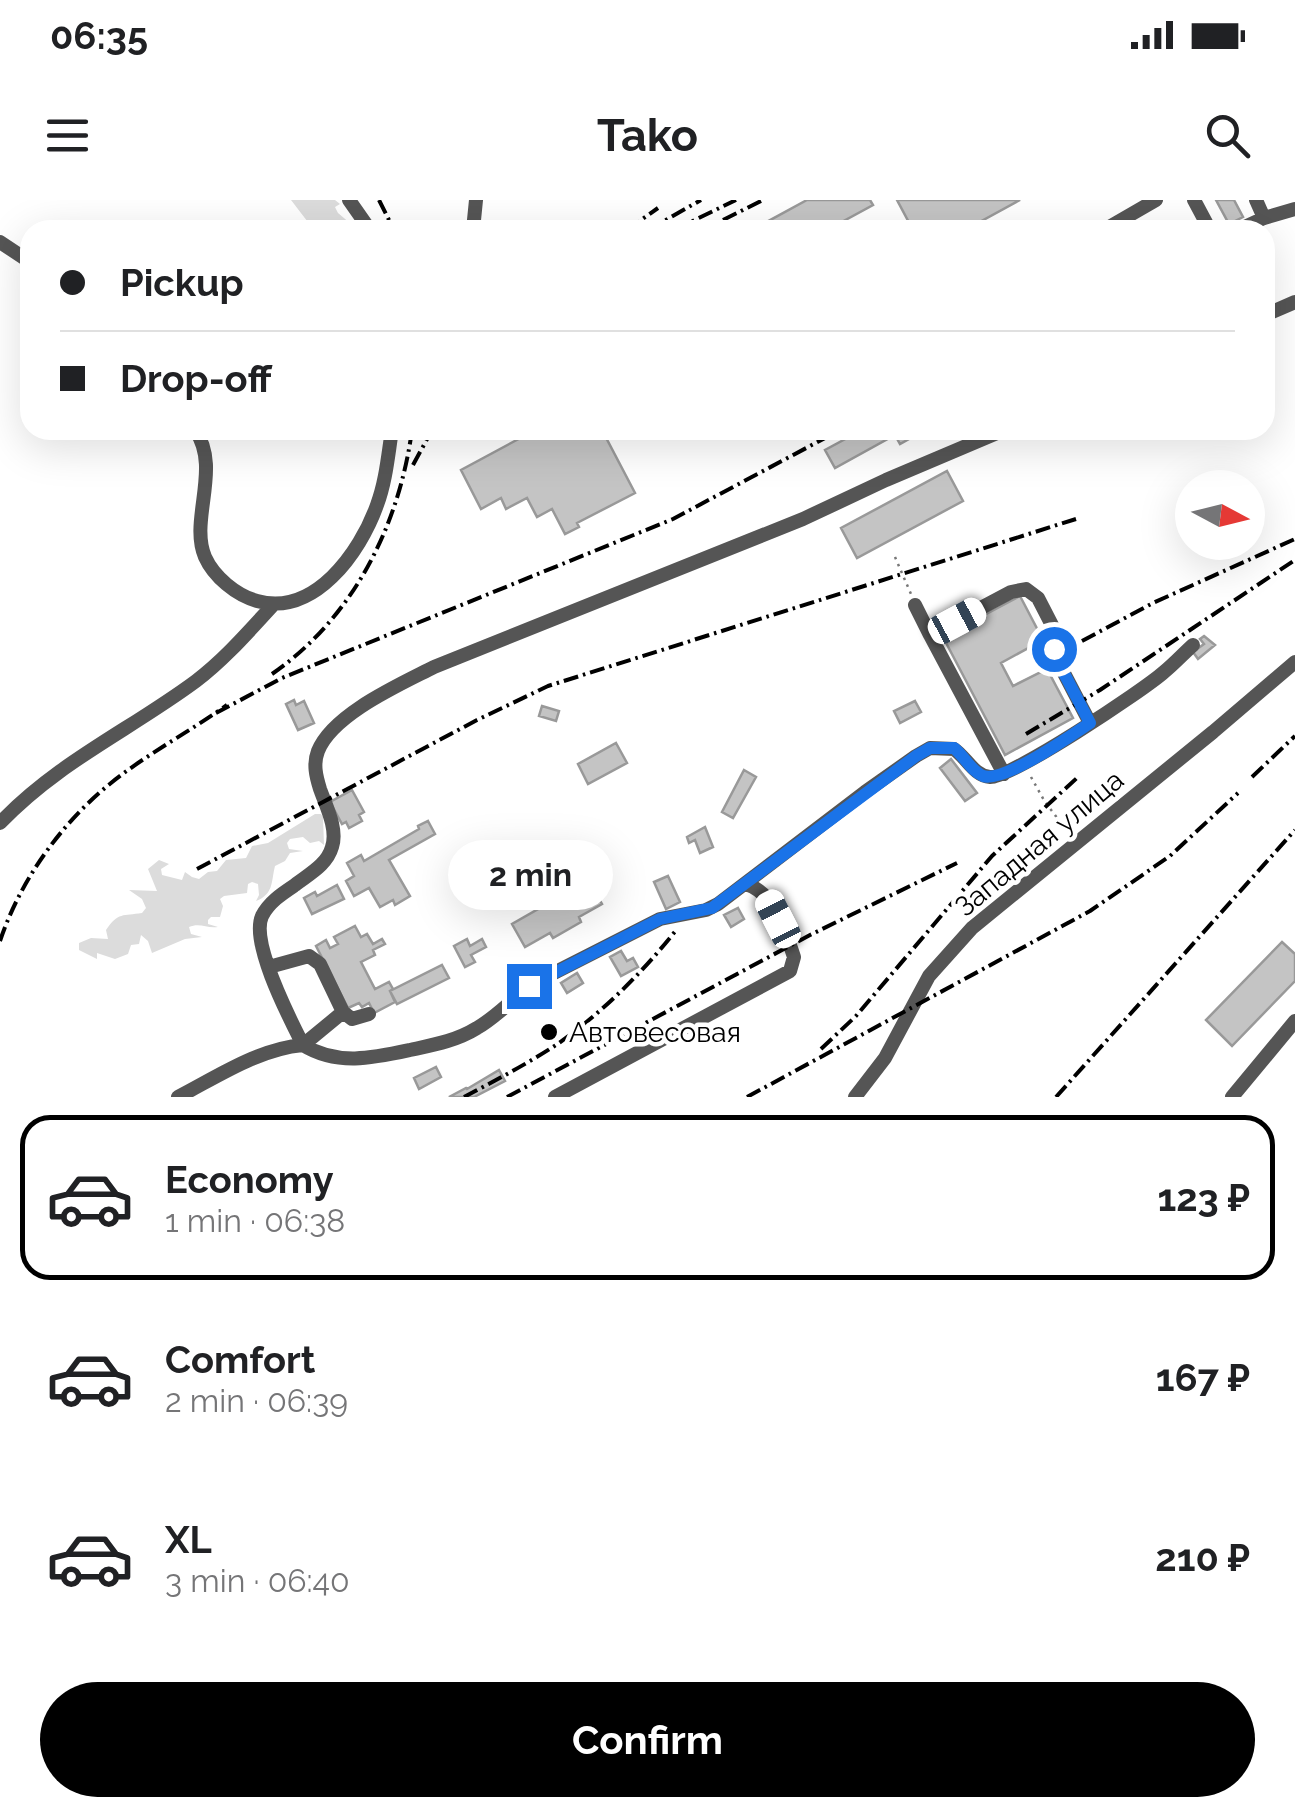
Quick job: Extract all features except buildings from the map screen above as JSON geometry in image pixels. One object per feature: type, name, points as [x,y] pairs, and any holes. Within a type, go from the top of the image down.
[{"type":"street","points":[[1121,220],[1156,200]]},
{"type":"street","points":[[1256,200],[1264,218]]},
{"type":"street","points":[[1260,220],[1295,209]]},
{"type":"street","points":[[201,440],[206,458],[202,528],[206,559],[234,590],[274,604],[308,597],[347,558],[377,506],[390,440]]},
{"type":"street","points":[[303,1045],[281,999],[259,935],[262,916],[275,900],[320,866],[332,850],[334,834],[315,766],[322,745],[344,720],[434,668],[804,519],[980,440]]},
{"type":"street","points":[[930,636],[1011,592],[1026,589],[1038,598],[1055,631],[1055,656],[1090,723]]},
{"type":"street","points":[[0,823],[60,769],[219,662],[274,604]]},
{"type":"street","points":[[915,605],[1004,774]]},
{"type":"street","points":[[178,1097],[282,1046],[303,1045],[329,1056],[360,1060],[461,1036],[482,1026],[540,980],[660,919],[712,908],[864,792],[930,748],[954,748],[981,775],[1004,774],[1150,683],[1192,645]]},
{"type":"street","name":"Западная улица","points":[[855,1097],[885,1058],[929,976],[972,928],[1295,662]]},
{"type":"street","points":[[556,1097],[790,971],[794,958],[768,898],[746,884]]},
{"type":"street","points":[[269,966],[304,956],[313,958],[320,964],[343,1012],[352,1019],[369,1014]]},
{"type":"street","points":[[303,1045],[343,1012]]},
{"type":"street","points":[[1232,1097],[1295,1022]]},
{"type":"path","points":[[894,557],[915,605]]},
{"type":"path","points":[[1025,764],[1042,798],[1069,834]]},
{"type":"shaded area","points":[[291,200],[335,200],[340,204],[335,207],[338,213],[346,220],[306,220]]},
{"type":"shaded area","points":[[315,814],[323,817],[324,845],[319,841],[310,843],[303,837],[290,839],[289,849],[303,851],[290,853],[275,866],[266,895],[256,901],[258,884],[252,882],[247,893],[224,896],[220,899],[220,917],[208,920],[208,924],[218,927],[189,927],[191,934],[202,937],[185,939],[152,953],[141,935],[139,944],[131,945],[128,954],[115,959],[97,953],[97,959],[79,950],[79,943],[91,938],[108,939],[106,930],[118,918],[142,913],[146,908],[142,899],[129,890],[157,891],[148,869],[159,860],[169,864],[161,869],[162,875],[182,880],[185,872],[199,879],[217,871],[226,860],[246,858],[252,846],[268,843]]},
{"type":"railway","points":[[379,200],[389,220]]},
{"type":"railway","points":[[666,220],[701,200]]},
{"type":"railway","points":[[695,220],[736,200]]},
{"type":"railway","points":[[723,220],[763,200]]},
{"type":"railway","points":[[641,220],[658,208]]},
{"type":"railway","points":[[272,674],[326,626],[368,567],[396,501],[410,440]]},
{"type":"railway","points":[[413,465],[427,440]]},
{"type":"railway","points":[[216,713],[282,678],[673,519],[821,440]]},
{"type":"railway","points":[[197,869],[548,686],[1076,519]]},
{"type":"railway","points":[[1082,641],[1153,603],[1295,539]]},
{"type":"railway","points":[[1026,734],[1100,690],[1295,560]]},
{"type":"railway","points":[[0,941],[31,875],[75,816],[125,772],[227,705]]},
{"type":"railway","points":[[1252,777],[1295,736]]},
{"type":"railway","points":[[821,1049],[856,1016],[992,856],[1078,777]]},
{"type":"railway","points":[[747,1097],[1090,911],[1170,856],[1238,793]]},
{"type":"railway","points":[[1056,1097],[1295,830]]},
{"type":"railway","points":[[507,1097],[810,935],[957,863]]},
{"type":"railway","points":[[464,1097],[576,1031],[622,990],[677,929]]},
{"type":"place","name":"Автовесовая","points":[[549,1032]]},
{"type":"route","points":[[529,986],[660,919],[712,908],[864,792],[930,748],[954,748],[976,772],[998,777],[1090,723],[1054,649]]}]
